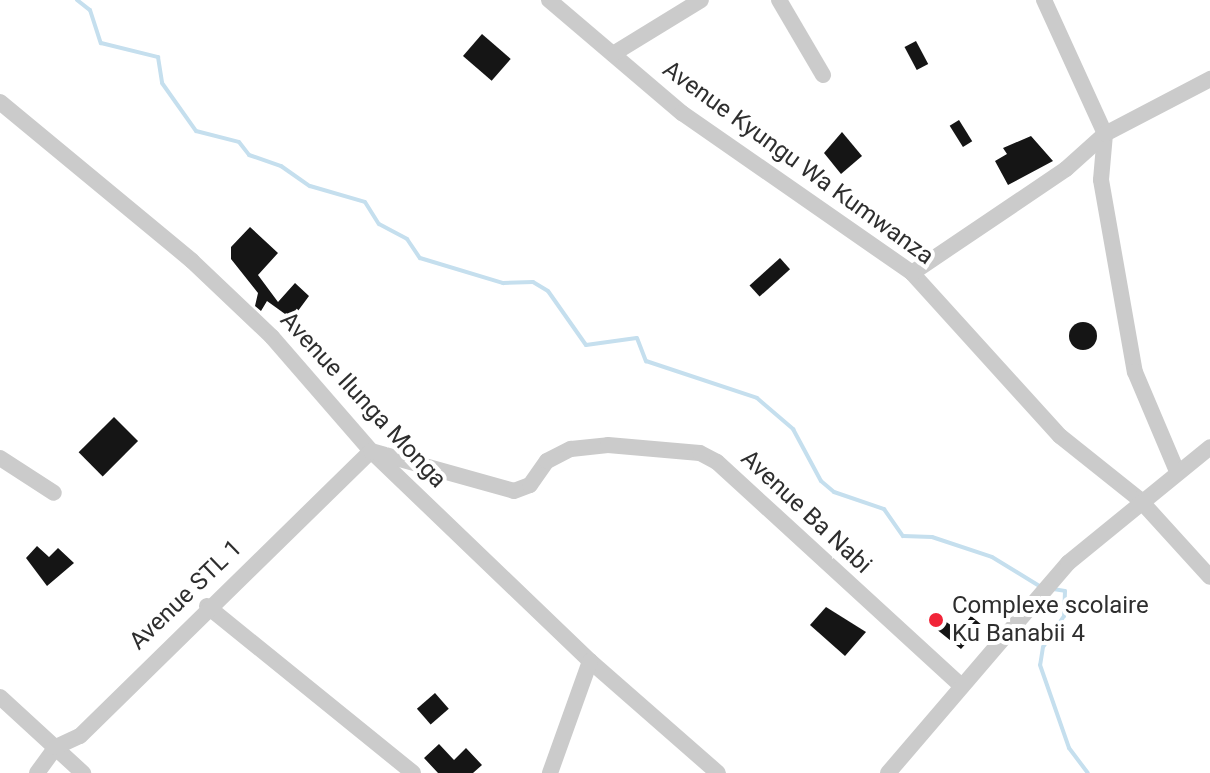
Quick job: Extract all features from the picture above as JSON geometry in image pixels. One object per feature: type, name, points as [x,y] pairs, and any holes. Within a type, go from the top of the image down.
[{"type":"street","name":"Avenue Kyungu Wa Kumwanza","points":[[549,0],[720,141],[912,273],[1060,436],[1139,499],[1210,577]]},
{"type":"street","points":[[613,54],[701,0]]},
{"type":"street","points":[[779,0],[823,75]]},
{"type":"street","points":[[1044,0],[1105,134],[1101,180],[1135,372],[1176,469]]},
{"type":"street","points":[[912,273],[1066,169],[1105,134],[1210,79]]},
{"type":"street","name":"Avenue Ilunga Monga","points":[[0,102],[192,261],[272,337],[371,451],[590,661],[718,773]]},
{"type":"street","name":"Avenue Ba Nabi","points":[[371,451],[514,491],[530,485],[547,461],[571,449],[608,445],[700,453],[717,462],[959,684]]},
{"type":"street","points":[[888,773],[959,684],[1068,563],[1139,499],[1210,447]]},
{"type":"street","name":"Avenue STL 1","points":[[37,773],[56,747],[80,736],[207,606],[371,451]]},
{"type":"street","points":[[0,458],[54,493]]},
{"type":"street","points":[[207,606],[413,773]]},
{"type":"street","points":[[566,638],[582,682]]},
{"type":"street","points":[[550,773],[590,661]]},
{"type":"street","points":[[0,697],[83,773]]},
{"type":"building","points":[[482,34],[511,59],[492,81],[463,56]]},
{"type":"building","points":[[916,41],[928,64],[917,70],[905,47]]},
{"type":"building","points":[[959,120],[972,141],[963,147],[950,126]]},
{"type":"building","points":[[842,132],[862,156],[841,174],[824,153]]},
{"type":"building","points":[[1031,136],[1053,161],[1008,185],[995,161],[1007,154],[1003,148]]},
{"type":"building","points":[[250,227],[278,253],[258,275],[278,302],[295,283],[309,296],[292,319],[267,301],[261,311],[255,306],[258,293],[231,259],[231,247]]},
{"type":"building","points":[[780,258],[790,269],[760,297],[750,285]]},
{"type":"building","points":[[1083,322],[1093,326],[1097,336],[1093,346],[1083,350],[1073,346],[1069,336],[1073,326]]},
{"type":"building","points":[[114,417],[138,441],[103,476],[79,452]]},
{"type":"building","points":[[37,546],[49,557],[58,548],[74,563],[47,586],[26,558]]},
{"type":"building","points":[[826,607],[866,632],[845,656],[810,625]]},
{"type":"building","points":[[931,611],[959,631],[971,616],[982,625],[961,649],[925,620]]},
{"type":"building","points":[[435,693],[449,709],[431,725],[417,709]]},
{"type":"building","points":[[439,744],[454,760],[466,748],[482,765],[473,773],[438,773],[424,758]]},
{"type":"waterway","points":[[77,0],[90,10],[101,43],[158,57],[162,83],[196,131],[239,142],[249,155],[281,166],[310,186],[365,202],[379,224],[407,239],[420,258],[503,283],[533,282],[548,291],[586,345],[637,338],[646,361],[757,398],[793,429],[821,481],[834,492],[884,509],[903,536],[932,537],[992,557],[1041,587]]},
{"type":"waterway","points":[[1053,589],[1065,591],[1064,616],[1043,647],[1040,665],[1069,748],[1088,773]]},
{"type":"place","name":"Complexe scolaire Ku Banabii 4","points":[[936,620]]}]
